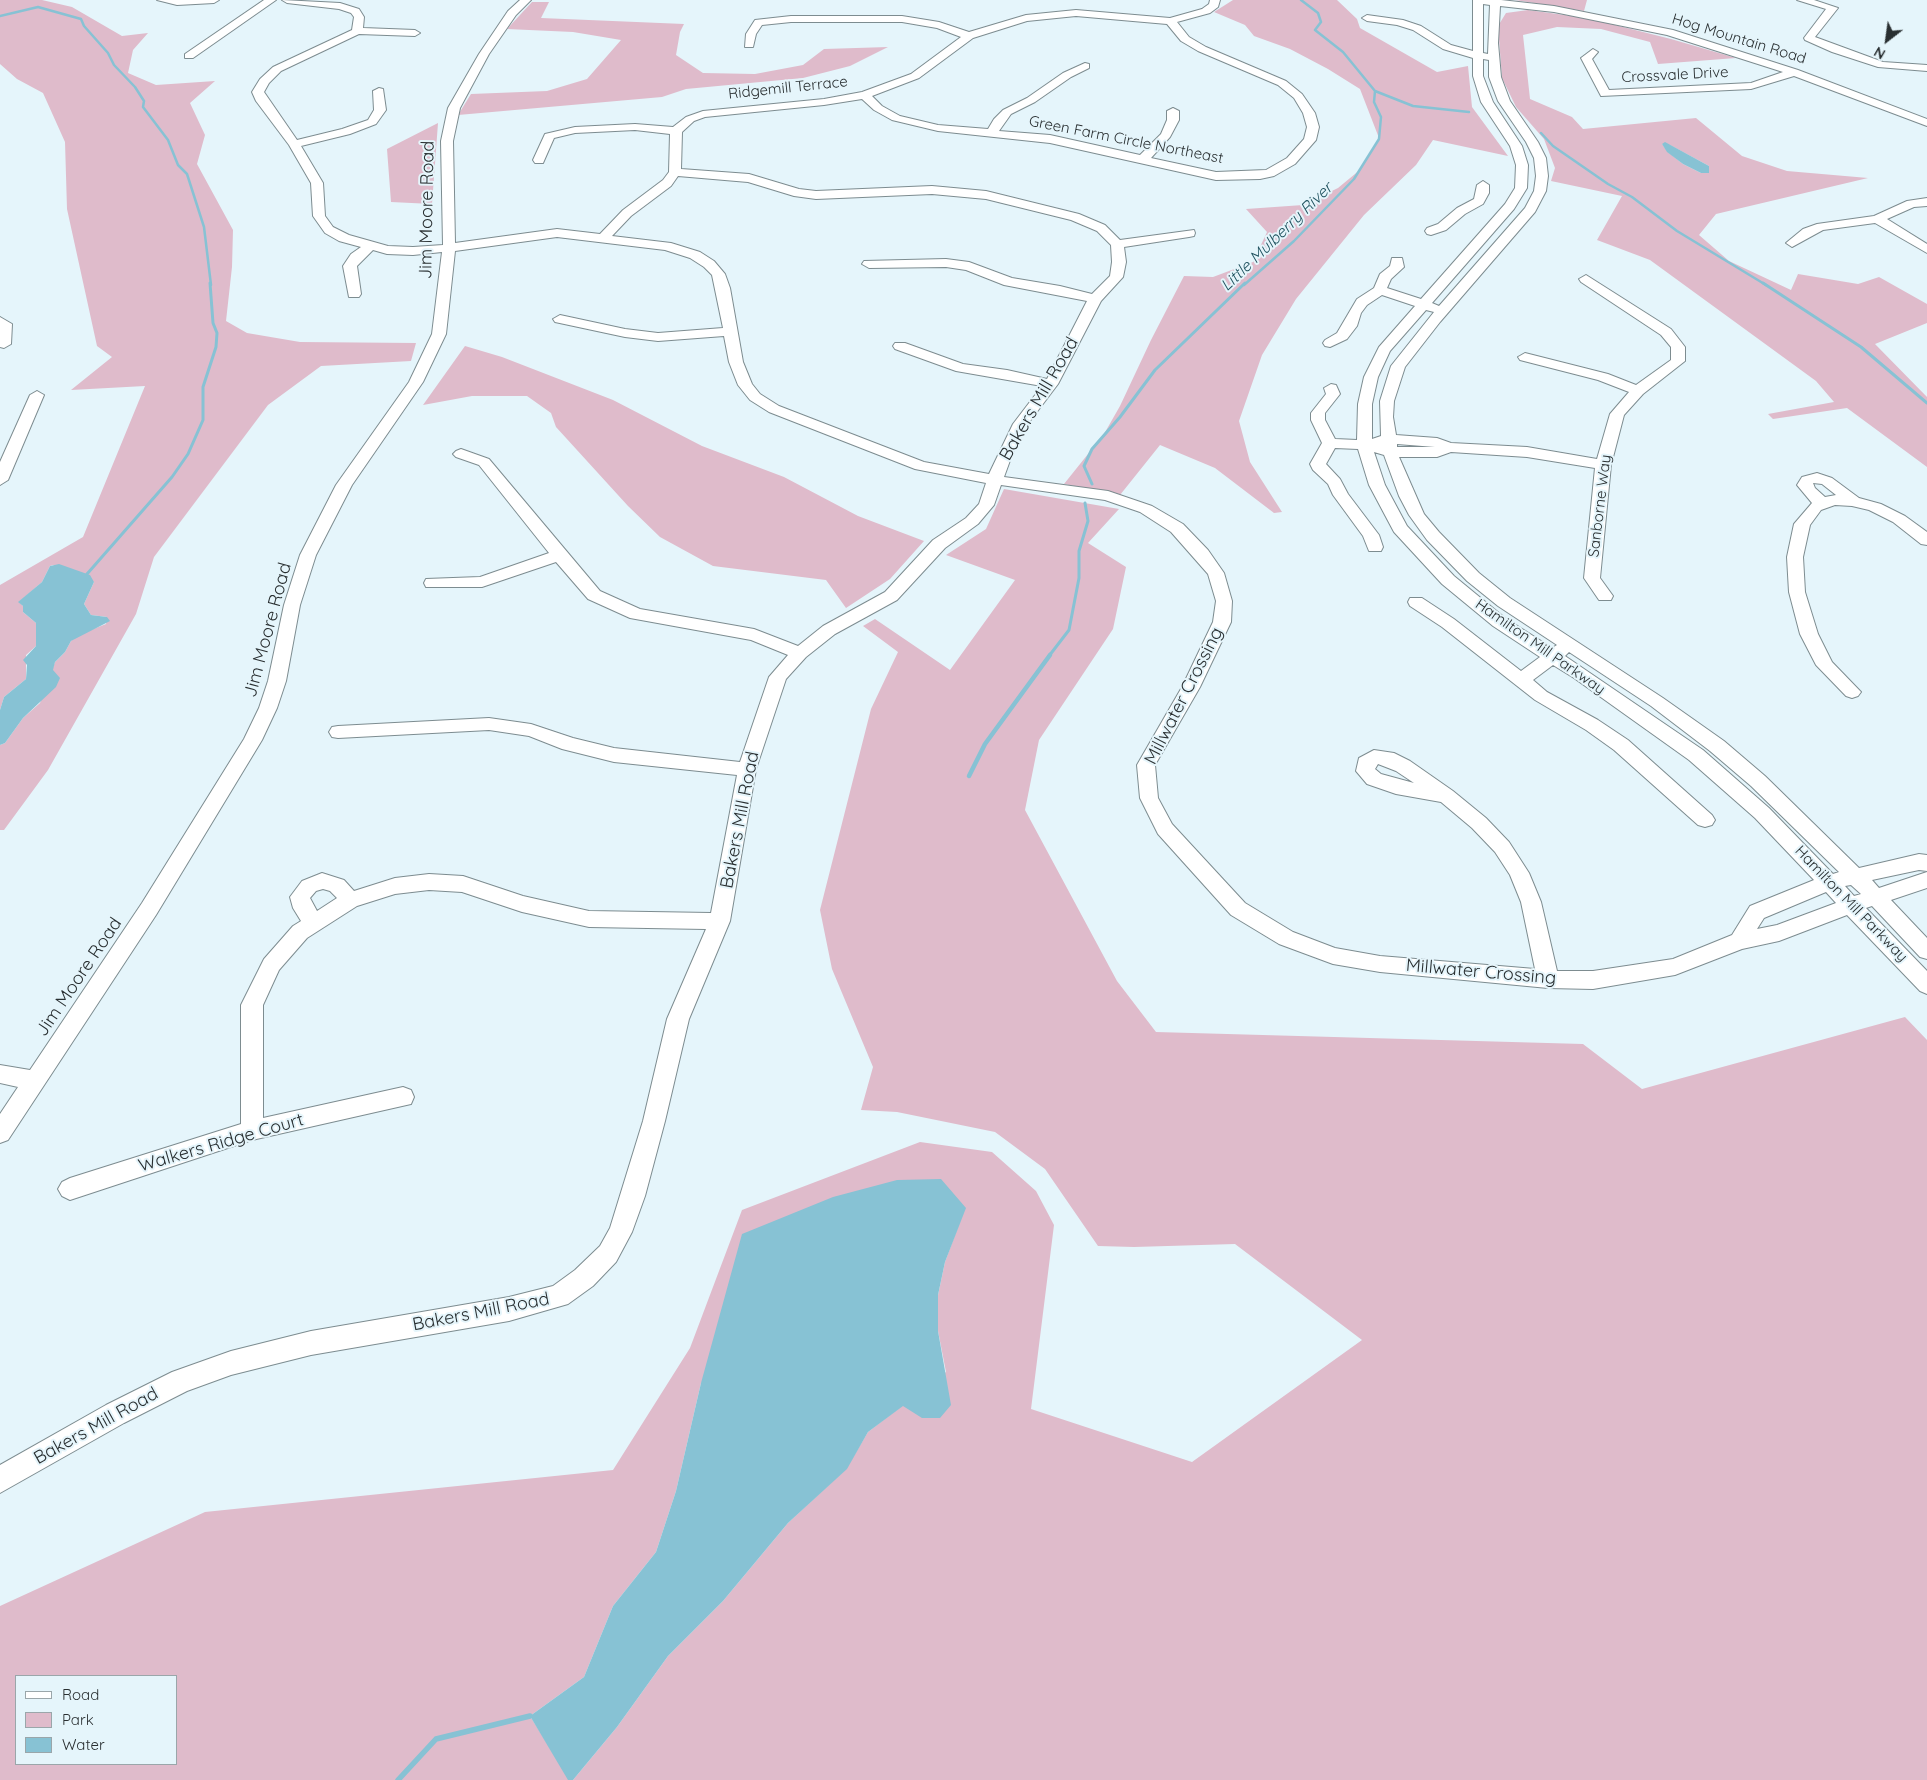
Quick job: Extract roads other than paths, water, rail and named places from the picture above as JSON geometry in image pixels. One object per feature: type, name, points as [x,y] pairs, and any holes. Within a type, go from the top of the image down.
[{"type":"street","points":[[162,0],[177,2],[214,0]]},
{"type":"street","points":[[189,56],[271,0]]},
{"type":"street","points":[[287,0],[340,6],[354,11],[359,17],[357,31]]},
{"type":"street","name":"Jim Moore Road","points":[[0,1132],[149,909],[253,740],[268,708],[277,681],[292,605],[308,555],[349,476],[416,382],[439,334],[448,243],[447,141],[454,108],[484,54],[512,13],[526,0]]},
{"type":"street","name":"Ridgemill Terrace","points":[[676,130],[690,119],[703,114],[824,102],[864,94],[915,76],[969,36],[1026,18],[1076,13],[1138,20],[1170,21],[1205,6],[1214,5],[1215,0]]},
{"type":"street","name":"Hog Mountain Road","points":[[1477,0],[1554,9],[1630,23],[1725,48],[1794,72],[1927,123]]},
{"type":"street","name":"Hamilton Mill Parkway","points":[[1477,0],[1478,76],[1487,102],[1516,146],[1522,166],[1521,188],[1505,211],[1384,350],[1371,377],[1366,404],[1364,446],[1377,485],[1400,528],[1448,580],[1499,622],[1696,755],[1762,813],[1927,985]]},
{"type":"street","points":[[1802,0],[1833,8],[1809,38],[1836,50],[1882,65],[1927,68]]},
{"type":"street","name":"Hamilton Mill Parkway","points":[[1495,1],[1493,57],[1495,77],[1504,102],[1532,142],[1540,158],[1542,176],[1540,191],[1524,216],[1443,310],[1398,366],[1387,401],[1389,446],[1394,468],[1416,515],[1433,536],[1473,577],[1504,602],[1657,702],[1717,746],[1758,781],[1855,875],[1927,951]]},
{"type":"street","points":[[1367,18],[1398,22],[1417,28],[1462,53],[1493,57]]},
{"type":"street","points":[[749,45],[751,34],[759,22],[791,19],[902,19],[939,25],[969,36]]},
{"type":"street","name":"Green Farm Circle Northeast","points":[[864,94],[878,108],[896,118],[914,123],[992,134],[1050,139],[1216,176],[1242,177],[1270,173],[1291,160],[1310,140],[1313,127],[1308,113],[1298,96],[1282,83],[1261,72],[1202,49],[1185,39],[1170,21]]},
{"type":"street","points":[[415,34],[357,31],[339,42],[277,69],[264,81],[258,92],[262,101],[294,144],[317,183],[319,216],[329,230],[344,238],[396,250],[448,243]]},
{"type":"street","name":"Crossvale Drive","points":[[1593,52],[1586,58],[1605,94],[1751,86],[1794,72]]},
{"type":"street","points":[[992,134],[998,121],[1006,112],[1031,100],[1067,75],[1084,66]]},
{"type":"street","points":[[294,144],[346,132],[372,122],[380,110],[379,91]]},
{"type":"street","points":[[1142,160],[1166,135],[1173,112]]},
{"type":"street","points":[[539,160],[549,136],[575,130],[635,127],[676,130],[675,172],[656,193],[627,213],[604,237]]},
{"type":"street","points":[[675,172],[749,178],[798,193],[816,195],[932,190],[986,195],[1075,217],[1101,228],[1117,244],[1189,233]]},
{"type":"street","points":[[1430,231],[1442,227],[1461,211],[1475,203],[1483,193],[1483,185]]},
{"type":"street","points":[[1792,243],[1807,232],[1822,227],[1877,219],[1910,204],[1927,202]]},
{"type":"street","points":[[1475,203],[1524,216]]},
{"type":"street","points":[[1877,219],[1927,249]]},
{"type":"street","name":"Millwater Crossing","points":[[448,243],[497,242],[518,237],[557,233],[604,237],[666,246],[695,255],[709,264],[718,274],[723,288],[736,362],[745,385],[755,397],[774,409],[897,459],[920,466],[995,480],[1108,496],[1146,509],[1177,528],[1202,554],[1216,573],[1224,601],[1222,622],[1191,687],[1146,765],[1149,798],[1165,829],[1238,909],[1286,938],[1333,956],[1380,964],[1548,979],[1593,980],[1675,967],[1739,941],[1779,933],[1852,905],[1927,880]]},
{"type":"street","name":"Bakers Mill Road","points":[[0,1480],[116,1414],[180,1381],[231,1363],[311,1343],[510,1309],[559,1296],[584,1278],[608,1254],[620,1232],[654,1121],[678,1019],[720,921],[747,769],[778,677],[800,653],[829,630],[891,596],[939,544],[972,521],[986,506],[1004,455],[1020,424],[1051,384],[1095,299],[1116,277],[1119,262],[1117,244]]},
{"type":"street","points":[[354,294],[350,266],[356,257],[372,245]]},
{"type":"street","points":[[1330,343],[1342,336],[1350,326],[1354,313],[1362,302],[1380,290],[1385,277],[1397,266],[1397,261]]},
{"type":"street","points":[[869,264],[946,263],[969,266],[1009,282],[1060,290],[1095,299]]},
{"type":"street","name":"Sanborne Way","points":[[1586,279],[1666,332],[1678,347],[1678,361],[1638,391],[1617,414],[1603,465],[1592,578],[1605,596]]},
{"type":"street","points":[[1380,290],[1443,310]]},
{"type":"street","points":[[560,319],[625,333],[658,337],[730,331]]},
{"type":"street","points":[[0,321],[5,324],[4,344]]},
{"type":"street","points":[[900,346],[961,368],[1007,374],[1051,384]]},
{"type":"street","points":[[1525,357],[1604,377],[1638,391]]},
{"type":"street","points":[[1330,443],[1318,420],[1318,413],[1333,394],[1331,388]]},
{"type":"street","points":[[0,480],[37,395]]},
{"type":"street","points":[[1330,443],[1389,446],[1436,452],[1449,447],[1527,452],[1603,465]]},
{"type":"street","points":[[1330,443],[1318,464],[1321,470],[1335,482],[1341,495],[1371,535],[1375,548]]},
{"type":"street","points":[[461,454],[484,462],[558,555],[594,594],[636,614],[754,635],[800,653]]},
{"type":"street","points":[[1823,504],[1809,491],[1806,485],[1807,480],[1817,478],[1827,481],[1853,501]]},
{"type":"street","points":[[1852,692],[1825,665],[1809,634],[1797,592],[1795,557],[1802,524],[1815,507],[1833,500],[1853,501],[1875,507],[1899,518],[1927,540]]},
{"type":"street","points":[[432,583],[482,582],[558,555]]},
{"type":"street","points":[[1416,602],[1448,623],[1541,696],[1592,725],[1621,745],[1705,820]]},
{"type":"street","points":[[1520,681],[1568,644]]},
{"type":"street","points":[[338,732],[489,724],[530,730],[569,744],[614,755],[747,769]]},
{"type":"street","points":[[1446,796],[1479,823],[1502,847],[1519,874],[1531,902],[1548,979]]},
{"type":"street","points":[[1739,941],[1757,912],[1830,882],[1919,862],[1927,863]]},
{"type":"street","points":[[315,923],[303,908],[300,897],[309,886],[322,881],[337,885],[350,900]]},
{"type":"street","points":[[252,1130],[252,1005],[271,965],[300,932],[350,900],[395,886],[429,882],[463,884],[522,904],[589,920],[720,921]]},
{"type":"street","points":[[0,1074],[34,1080]]},
{"type":"street","name":"Walkers Ridge Court","points":[[70,1189],[252,1130],[403,1097]]},
{"type":"water","points":[[1665,142],[1709,166],[1709,173],[1701,173],[1683,164],[1667,152],[1662,144]]},
{"type":"water","points":[[59,564],[90,575],[94,582],[84,604],[91,615],[107,617],[110,621],[71,641],[65,652],[55,662],[53,670],[60,678],[56,687],[23,718],[5,743],[0,745],[0,710],[4,697],[26,679],[27,665],[23,660],[36,646],[36,623],[23,612],[23,606],[18,602],[42,582],[50,566]]},
{"type":"water","points":[[941,1179],[966,1208],[945,1262],[938,1295],[938,1331],[951,1405],[940,1418],[922,1418],[903,1406],[868,1432],[847,1469],[788,1523],[723,1601],[668,1656],[617,1727],[573,1780],[568,1780],[530,1716],[584,1677],[613,1606],[656,1552],[676,1491],[701,1383],[742,1234],[833,1197],[897,1180]]},
{"type":"waterway","name":"Little Mulberry River","points":[[1301,0],[1318,13],[1321,22],[1315,30],[1343,52],[1375,91]]},
{"type":"waterway","points":[[0,16],[38,7],[81,19],[84,26],[108,53],[114,65],[135,87],[144,101],[143,107],[168,140],[178,165],[187,174],[204,227],[211,285]]},
{"type":"waterway","name":"Little Mulberry River","points":[[1244,285],[1294,241],[1354,179],[1379,139],[1381,117],[1374,102],[1375,91]]},
{"type":"waterway","points":[[1375,91],[1413,106],[1469,112]]},
{"type":"waterway","points":[[1541,133],[1553,146],[1608,184],[1632,197],[1677,231],[1766,285]]},
{"type":"waterway","points":[[87,574],[172,477],[188,454],[203,420],[203,387],[216,347],[217,333],[213,323],[210,283]]},
{"type":"waterway","name":"Little Mulberry River","points":[[1092,484],[1084,466],[1092,449],[1120,417],[1155,370],[1245,283]]},
{"type":"waterway","points":[[1763,283],[1861,347],[1927,403]]},
{"type":"waterway","name":"Little Mulberry River","points":[[1049,656],[1069,630],[1079,578],[1079,551],[1088,521],[1085,503]]},
{"type":"waterway","name":"Little Mulberry River","points":[[969,776],[985,744],[1050,655]]},
{"type":"waterway","points":[[398,1780],[436,1739],[530,1716]]}]
